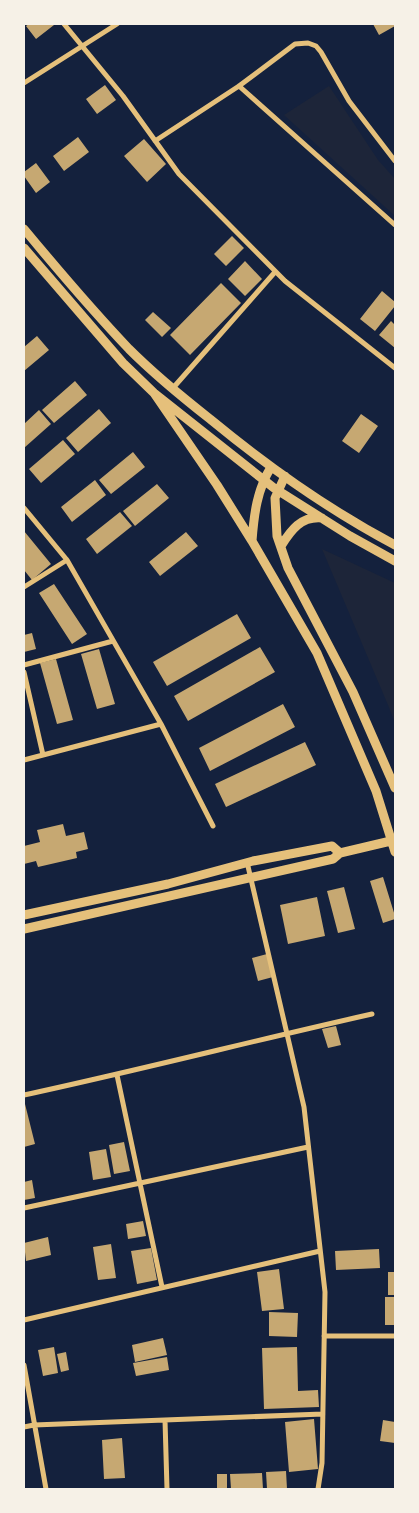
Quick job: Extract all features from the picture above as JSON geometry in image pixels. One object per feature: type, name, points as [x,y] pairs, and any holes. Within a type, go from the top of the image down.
[{"type":"street","points":[[64,24],[123,96],[179,174],[284,281],[395,368]]},
{"type":"street","points":[[24,84],[117,24]]},
{"type":"street","points":[[155,141],[239,86],[295,44],[308,43],[316,46],[321,52],[349,101],[395,162]]},
{"type":"street","points":[[239,86],[395,225]]},
{"type":"street","points":[[24,229],[130,350],[173,388],[271,467],[395,545]]},
{"type":"street","points":[[24,248],[123,364],[154,393],[277,490],[350,536],[395,561]]},
{"type":"street","points":[[173,388],[275,272]]},
{"type":"street","points":[[154,393],[217,485],[317,653],[376,791],[393,840],[395,852]]},
{"type":"street","points":[[252,541],[254,512],[263,480],[271,467]]},
{"type":"street","points":[[285,476],[275,498],[277,536],[288,568],[353,692],[395,788]]},
{"type":"street","points":[[24,508],[67,560],[161,724],[212,826]]},
{"type":"street","points":[[281,546],[290,531],[300,522],[314,517],[323,518]]},
{"type":"street","points":[[24,587],[67,560]]},
{"type":"street","points":[[24,665],[113,641]]},
{"type":"street","points":[[24,672],[43,755]]},
{"type":"street","points":[[24,760],[161,724]]},
{"type":"street","points":[[24,929],[333,859],[340,854],[393,840]]},
{"type":"street","points":[[24,915],[158,886],[247,862],[332,846],[340,854]]},
{"type":"street","points":[[247,862],[304,1107],[325,1292],[322,1463],[318,1489]]},
{"type":"street","points":[[24,1095],[117,1075],[288,1032],[372,1014]]},
{"type":"street","points":[[117,1075],[162,1287]]},
{"type":"street","points":[[24,1208],[308,1146]]},
{"type":"street","points":[[24,1320],[320,1251]]},
{"type":"street","points":[[324,1336],[395,1336]]},
{"type":"street","points":[[24,1365],[46,1489]]},
{"type":"street","points":[[24,1427],[34,1425],[323,1414]]},
{"type":"street","points":[[165,1420],[167,1489]]},
{"type":"shaded area","points":[[329,86],[378,160],[395,179],[395,216],[284,115]]},
{"type":"shaded area","points":[[322,549],[395,583],[395,723],[388,705]]},
{"type":"building","points":[[29,24],[54,25],[36,39],[26,26]]},
{"type":"building","points":[[373,24],[395,24],[395,26],[379,35]]},
{"type":"building","points":[[105,85],[116,100],[97,114],[86,99]]},
{"type":"building","points":[[78,137],[89,152],[64,171],[53,156]]},
{"type":"building","points":[[144,139],[166,164],[147,182],[124,156]]},
{"type":"building","points":[[36,163],[50,182],[36,193],[24,176],[24,172]]},
{"type":"building","points":[[232,236],[244,248],[226,266],[214,254]]},
{"type":"building","points":[[245,261],[262,279],[245,296],[228,279]]},
{"type":"building","points":[[221,283],[241,303],[190,355],[170,335]]},
{"type":"building","points":[[382,291],[395,302],[395,306],[375,331],[360,319]]},
{"type":"building","points":[[153,312],[171,328],[162,337],[145,320]]},
{"type":"building","points":[[391,321],[395,325],[395,348],[379,335]]},
{"type":"building","points":[[37,336],[49,350],[24,371],[24,347]]},
{"type":"building","points":[[75,381],[87,395],[54,423],[42,410]]},
{"type":"building","points":[[99,409],[111,423],[78,452],[66,438]]},
{"type":"building","points":[[39,410],[51,424],[24,448],[24,424]]},
{"type":"building","points":[[361,414],[378,426],[359,453],[342,441]]},
{"type":"building","points":[[63,440],[75,454],[41,483],[29,469]]},
{"type":"building","points":[[133,452],[145,467],[111,494],[99,480]]},
{"type":"building","points":[[95,480],[106,495],[72,522],[61,507]]},
{"type":"building","points":[[157,484],[169,498],[135,526],[123,511]]},
{"type":"building","points":[[120,512],[132,526],[97,554],[86,539]]},
{"type":"building","points":[[24,531],[51,564],[32,580],[24,570]]},
{"type":"building","points":[[186,532],[198,546],[160,576],[149,562]]},
{"type":"building","points":[[54,584],[87,634],[72,644],[39,593]]},
{"type":"building","points":[[237,614],[251,638],[167,686],[153,662]]},
{"type":"building","points":[[32,633],[36,649],[24,652],[24,635]]},
{"type":"building","points":[[260,647],[275,672],[188,721],[174,696]]},
{"type":"building","points":[[99,649],[115,704],[97,709],[81,654]]},
{"type":"building","points":[[56,659],[73,720],[57,724],[40,663]]},
{"type":"building","points":[[283,704],[295,727],[210,771],[199,748]]},
{"type":"building","points":[[305,742],[316,765],[226,807],[215,784]]},
{"type":"building","points":[[63,824],[66,836],[84,832],[88,849],[76,852],[77,858],[38,867],[36,861],[24,864],[24,846],[40,842],[37,830]]},
{"type":"building","points":[[383,877],[395,919],[383,923],[370,881]]},
{"type":"building","points":[[344,887],[355,929],[338,933],[327,891]]},
{"type":"building","points":[[317,897],[325,936],[288,944],[280,905]]},
{"type":"building","points":[[267,954],[273,977],[258,981],[252,958]]},
{"type":"building","points":[[336,1026],[341,1045],[328,1048],[322,1029]]},
{"type":"building","points":[[24,1100],[35,1144],[24,1147]]},
{"type":"building","points":[[124,1142],[130,1171],[114,1174],[109,1145]]},
{"type":"building","points":[[106,1149],[111,1177],[93,1180],[89,1152]]},
{"type":"building","points":[[32,1180],[35,1198],[24,1200],[24,1182]]},
{"type":"building","points":[[143,1221],[146,1236],[128,1239],[126,1224]]},
{"type":"building","points":[[48,1237],[51,1255],[26,1261],[24,1243]]},
{"type":"building","points":[[111,1244],[116,1278],[98,1280],[93,1247]]},
{"type":"building","points":[[151,1248],[157,1280],[137,1284],[131,1251]]},
{"type":"building","points":[[379,1249],[380,1268],[336,1270],[335,1251]]},
{"type":"building","points":[[279,1269],[284,1309],[262,1311],[257,1272]]},
{"type":"building","points":[[388,1272],[395,1272],[395,1295],[388,1295]]},
{"type":"building","points":[[385,1297],[395,1297],[395,1325],[385,1325]]},
{"type":"building","points":[[269,1312],[298,1313],[297,1337],[269,1336]]},
{"type":"building","points":[[163,1338],[167,1355],[135,1362],[132,1345]]},
{"type":"building","points":[[54,1347],[58,1373],[43,1376],[38,1350]]},
{"type":"building","points":[[297,1347],[298,1391],[318,1390],[319,1407],[264,1409],[262,1348]]},
{"type":"building","points":[[66,1352],[69,1370],[61,1372],[57,1354]]},
{"type":"building","points":[[167,1357],[169,1370],[136,1376],[133,1363]]},
{"type":"building","points":[[314,1419],[318,1469],[289,1472],[285,1422]]},
{"type":"building","points":[[383,1420],[395,1422],[395,1443],[380,1441]]},
{"type":"building","points":[[122,1438],[125,1478],[104,1479],[102,1440]]},
{"type":"building","points":[[286,1471],[287,1489],[267,1489],[266,1472]]},
{"type":"building","points":[[262,1473],[263,1489],[231,1489],[230,1474]]},
{"type":"building","points":[[217,1474],[227,1474],[227,1489],[217,1489]]}]
